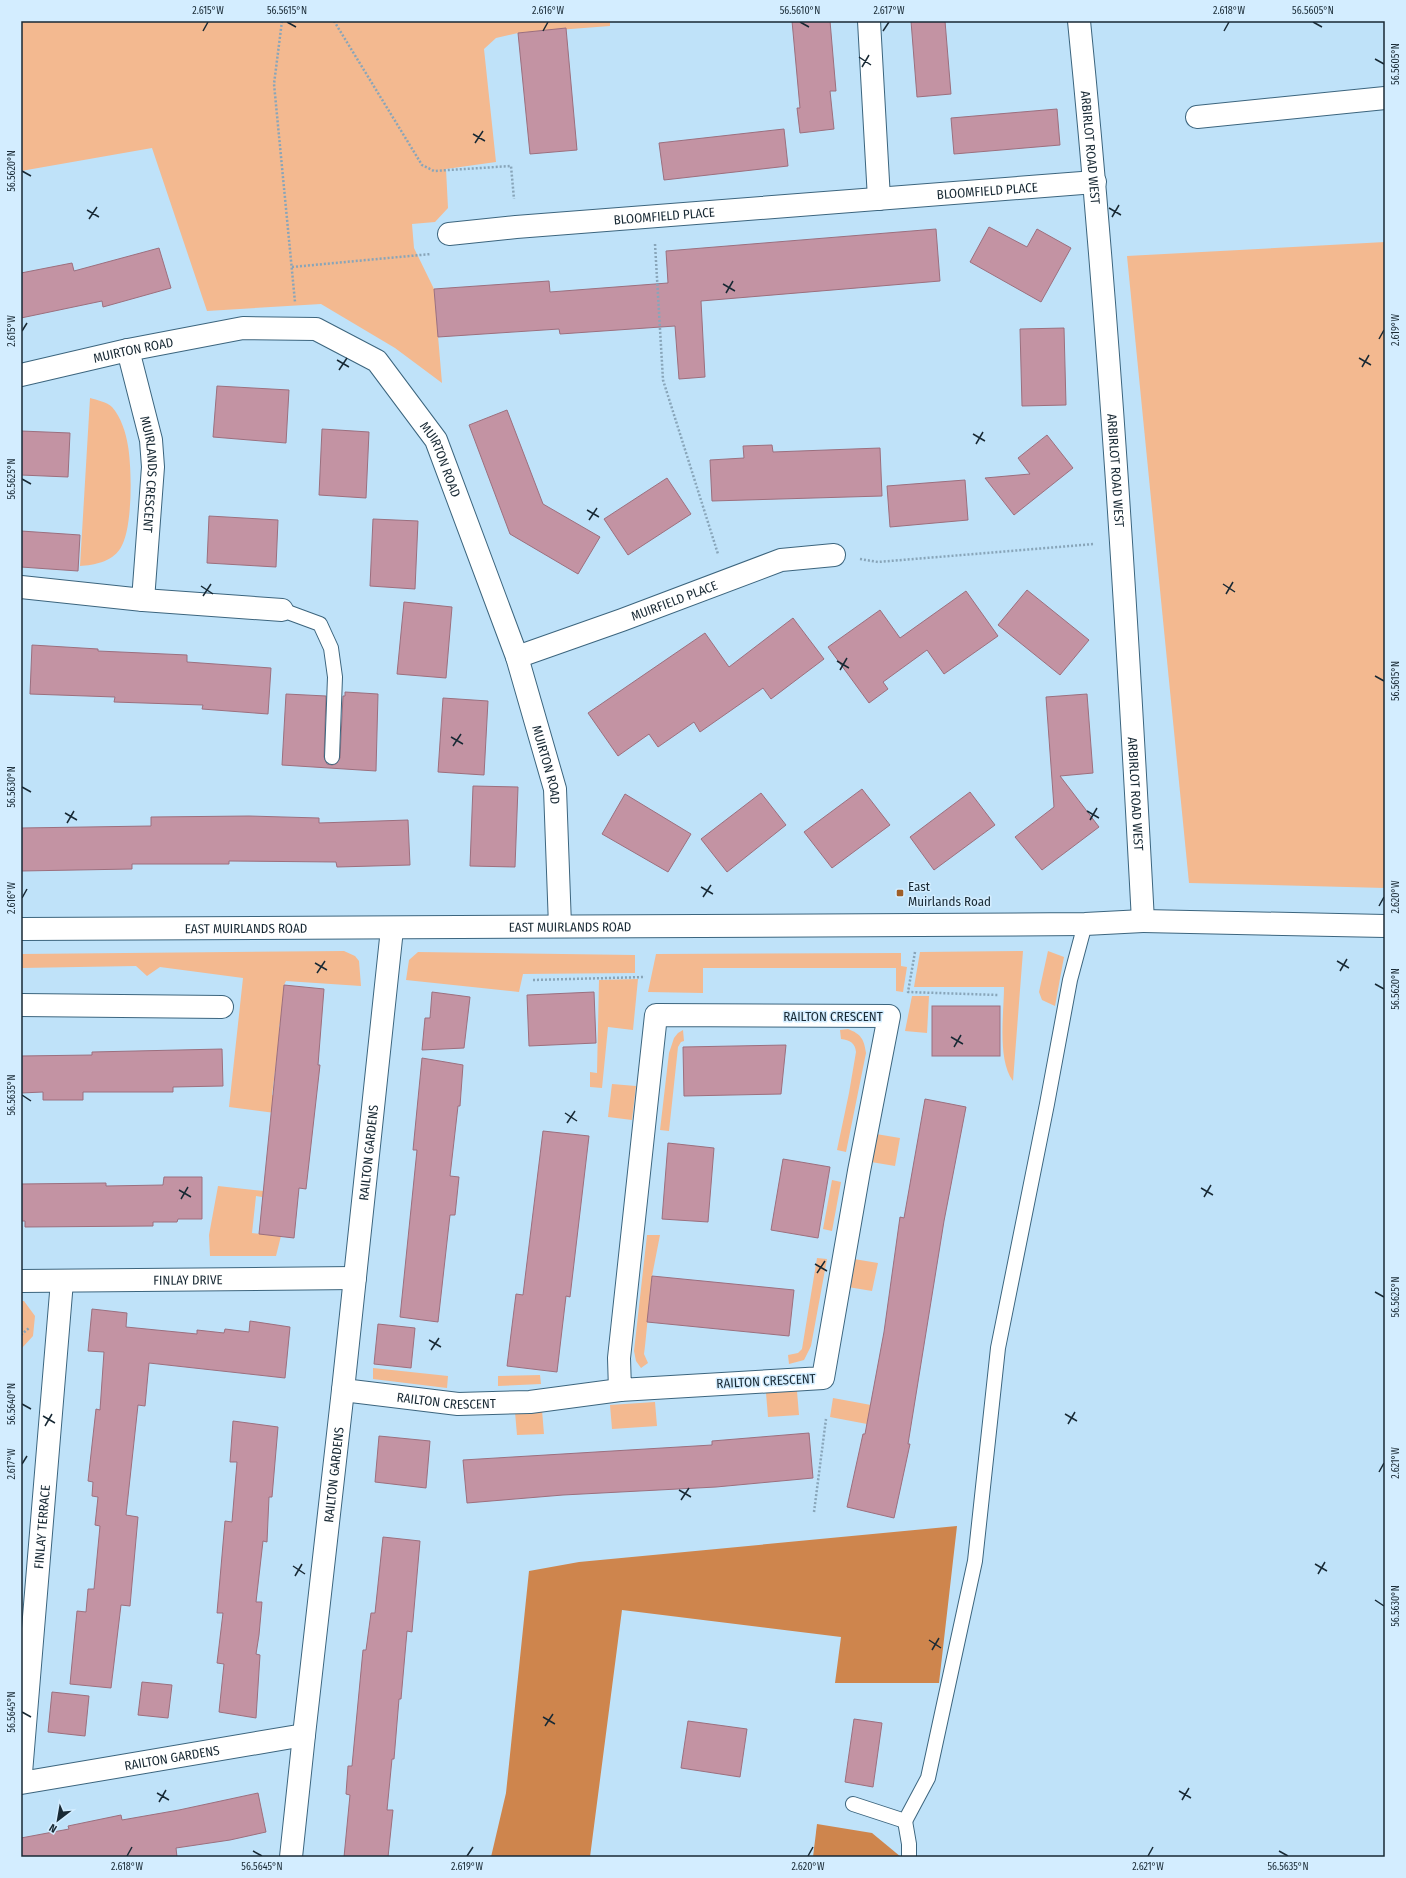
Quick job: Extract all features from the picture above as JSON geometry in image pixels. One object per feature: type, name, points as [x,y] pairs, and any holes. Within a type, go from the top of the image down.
[{"type":"street","points":[[869,21],[879,199]]},
{"type":"street","name":"ARBIRLOT ROAD WEST","points":[[1079,21],[1095,182],[1121,542],[1143,921]]},
{"type":"street","points":[[1197,116],[1385,98]]},
{"type":"street","name":"BLOOMFIELD PLACE","points":[[449,234],[516,227],[1095,182]]},
{"type":"street","name":"MUIRTON ROAD","points":[[21,375],[128,350],[243,328],[316,328],[377,361],[436,440],[517,657],[555,789],[560,926]]},
{"type":"street","name":"MUIRLANDS CRESCENT","points":[[128,350],[151,440],[153,467],[143,600]]},
{"type":"street","name":"MUIRFIELD PLACE","points":[[517,657],[622,620],[781,560],[834,555]]},
{"type":"street","points":[[21,587],[143,600],[282,610]]},
{"type":"street","name":"EAST MUIRLANDS ROAD","points":[[21,929],[1085,924],[1143,921],[1385,926]]},
{"type":"street","name":"RAILTON GARDENS","points":[[21,1783],[304,1735],[343,1390],[392,928]]},
{"type":"street","points":[[21,1005],[222,1007]]},
{"type":"street","name":"RAILTON CRESCENT","points":[[343,1390],[458,1404],[530,1402],[620,1390],[823,1378],[859,1171],[889,1016],[656,1015],[619,1358],[620,1390]]},
{"type":"street","name":"FINLAY DRIVE","points":[[21,1281],[355,1278]]},
{"type":"street","name":"FINLAY TERRACE","points":[[21,1773],[62,1281]]},
{"type":"street","points":[[291,1857],[304,1735]]},
{"type":"lane","points":[[282,610],[320,624],[330,648],[335,677],[332,757]]},
{"type":"lane","points":[[909,1857],[909,1844],[905,1821],[928,1778],[975,1561],[998,1348],[1070,980],[1085,924]]},
{"type":"lane","points":[[853,1804],[905,1821]]},
{"type":"path","points":[[282,21],[274,84],[292,267],[295,328]]},
{"type":"path","points":[[334,21],[422,165],[434,172],[512,166],[516,227]]},
{"type":"path","points":[[653,217],[663,380],[727,581]]},
{"type":"path","points":[[292,267],[442,253],[449,234]]},
{"type":"path","points":[[834,555],[878,562],[1121,542]]},
{"type":"path","points":[[919,925],[908,992],[998,995]]},
{"type":"path","points":[[533,980],[645,977]]},
{"type":"path","points":[[814,1512],[826,1419]]},
{"type":"shaded area","points":[[21,21],[610,21],[610,26],[518,33],[496,38],[484,49],[496,162],[446,169],[448,208],[435,222],[412,224],[414,248],[434,289],[442,383],[395,348],[321,304],[207,311],[152,148],[21,171]]},
{"type":"shaded area","points":[[1385,242],[1385,888],[1189,883],[1127,256]]},
{"type":"shaded area","points":[[90,398],[110,405],[118,415],[123,425],[127,441],[131,484],[127,528],[120,549],[107,560],[91,565],[80,566]]},
{"type":"shaded area","points":[[344,951],[355,956],[359,961],[361,986],[286,981],[284,985],[281,1021],[279,1026],[280,1033],[272,1095],[277,1096],[275,1113],[229,1107],[243,978],[160,967],[147,976],[136,966],[21,968],[21,954]]},
{"type":"shaded area","points":[[1023,951],[1013,1081],[1008,1072],[1003,1049],[1002,1036],[1004,987],[914,987],[920,952]]},
{"type":"shaded area","points":[[1048,951],[1064,957],[1055,1006],[1042,1000],[1039,992]]},
{"type":"shaded area","points":[[418,952],[635,955],[635,973],[523,974],[519,992],[406,980],[409,960]]},
{"type":"shaded area","points":[[901,953],[901,966],[907,967],[903,992],[896,991],[896,968],[703,968],[703,993],[648,992],[656,954]]},
{"type":"shaded area","points":[[638,979],[633,1030],[608,1027],[602,1088],[590,1087],[590,1072],[597,1073],[599,980]]},
{"type":"shaded area","points":[[912,996],[929,996],[927,1033],[905,1031]]},
{"type":"shaded area","points":[[848,1029],[859,1035],[864,1044],[866,1053],[846,1152],[837,1150],[856,1052],[852,1042],[841,1039],[840,1030]]},
{"type":"shaded area","points":[[683,1030],[684,1041],[681,1042],[678,1047],[669,1131],[660,1130],[669,1053],[674,1038]]},
{"type":"shaded area","points":[[612,1084],[636,1086],[632,1120],[608,1117]]},
{"type":"shaded area","points":[[876,1134],[900,1138],[895,1166],[871,1162]]},
{"type":"shaded area","points":[[832,1180],[841,1182],[832,1231],[823,1229]]},
{"type":"shaded area","points":[[218,1186],[264,1191],[262,1197],[256,1196],[252,1233],[281,1236],[276,1256],[210,1256],[209,1235]]},
{"type":"shaded area","points":[[647,1235],[660,1235],[652,1276],[644,1354],[648,1363],[641,1368],[636,1361],[634,1351]]},
{"type":"shaded area","points":[[817,1258],[827,1259],[811,1346],[804,1360],[789,1364],[788,1355],[798,1353],[802,1349]]},
{"type":"shaded area","points":[[854,1259],[878,1263],[872,1291],[848,1287]]},
{"type":"shaded area","points":[[21,1301],[24,1301],[35,1316],[33,1336],[22,1348],[21,1361]]},
{"type":"shaded area","points":[[373,1368],[448,1376],[447,1388],[373,1379]]},
{"type":"shaded area","points":[[540,1375],[541,1384],[498,1386],[498,1376]]},
{"type":"shaded area","points":[[797,1391],[799,1415],[768,1417],[766,1393]]},
{"type":"shaded area","points":[[833,1398],[871,1405],[867,1424],[830,1417]]},
{"type":"shaded area","points":[[655,1402],[657,1426],[612,1429],[610,1405]]},
{"type":"shaded area","points":[[542,1410],[544,1434],[517,1435],[515,1412]]},
{"type":"shaded area","points":[[957,1526],[939,1683],[835,1683],[841,1637],[622,1610],[590,1857],[491,1857],[506,1793],[529,1571],[579,1562]]},
{"type":"shaded area","points":[[817,1824],[872,1833],[901,1857],[813,1857]]},
{"type":"building","points":[[792,21],[830,21],[836,91],[830,91],[834,129],[800,133],[797,108],[800,108]]},
{"type":"building","points":[[911,21],[945,21],[951,94],[917,97]]},
{"type":"building","points":[[566,28],[577,150],[530,154],[518,33]]},
{"type":"building","points":[[1057,109],[1060,145],[954,154],[951,118]]},
{"type":"building","points":[[784,129],[788,166],[664,180],[659,143]]},
{"type":"building","points":[[989,227],[1027,247],[1037,229],[1071,248],[1041,302],[970,262]]},
{"type":"building","points":[[936,229],[940,281],[701,301],[705,377],[679,379],[675,326],[560,334],[559,329],[438,337],[434,289],[549,281],[550,292],[668,283],[666,251]]},
{"type":"building","points":[[159,248],[171,288],[103,307],[102,301],[21,318],[21,273],[72,263],[74,271]]},
{"type":"building","points":[[1064,328],[1066,405],[1022,406],[1020,329]]},
{"type":"building","points":[[217,386],[289,390],[286,443],[213,437]]},
{"type":"building","points":[[507,410],[543,504],[600,537],[578,574],[510,534],[469,425]]},
{"type":"building","points":[[322,429],[369,432],[366,498],[319,495]]},
{"type":"building","points":[[21,431],[70,433],[68,477],[21,475]]},
{"type":"building","points":[[1047,435],[1073,468],[1014,515],[985,478],[1030,474],[1018,458]]},
{"type":"building","points":[[772,445],[773,452],[880,448],[882,496],[712,501],[710,460],[744,458],[743,446]]},
{"type":"building","points":[[667,478],[691,514],[628,555],[604,519]]},
{"type":"building","points":[[965,480],[968,520],[890,527],[887,486]]},
{"type":"building","points":[[209,516],[278,520],[276,567],[207,563]]},
{"type":"building","points":[[373,519],[418,521],[415,589],[370,586]]},
{"type":"building","points":[[21,531],[80,535],[78,571],[21,567]]},
{"type":"building","points":[[1027,590],[1089,640],[1060,675],[998,625]]},
{"type":"building","points":[[966,591],[998,636],[944,674],[927,650],[883,682],[888,689],[869,703],[828,647],[880,610],[900,638]]},
{"type":"building","points":[[404,602],[452,607],[446,678],[397,674]]},
{"type":"building","points":[[793,618],[824,659],[771,699],[763,688],[700,732],[694,722],[658,747],[649,734],[618,756],[588,713],[705,633],[729,667]]},
{"type":"building","points":[[32,645],[98,649],[98,651],[187,655],[187,662],[271,668],[268,714],[202,709],[203,705],[114,702],[115,697],[30,694]]},
{"type":"building","points":[[345,692],[378,694],[376,771],[282,765],[286,694],[326,696],[324,757],[327,764],[332,765],[336,764],[340,758],[343,696],[345,696]]},
{"type":"building","points":[[1087,694],[1093,773],[1060,776],[1099,827],[1042,870],[1015,837],[1054,807],[1046,697]]},
{"type":"building","points":[[443,698],[488,701],[484,775],[438,772]]},
{"type":"building","points":[[473,786],[518,787],[515,867],[470,866]]},
{"type":"building","points":[[862,789],[890,825],[832,868],[804,832]]},
{"type":"building","points":[[970,792],[995,825],[934,870],[910,837]]},
{"type":"building","points":[[761,793],[786,825],[727,872],[701,839]]},
{"type":"building","points":[[625,794],[691,834],[668,872],[602,834]]},
{"type":"building","points":[[249,816],[319,818],[319,823],[408,820],[410,865],[337,867],[336,862],[229,861],[229,864],[132,864],[132,869],[21,871],[21,828],[151,826],[151,817]]},
{"type":"building","points":[[284,985],[324,989],[318,1065],[320,1065],[306,1189],[299,1188],[294,1238],[259,1234]]},
{"type":"building","points":[[432,992],[470,997],[464,1048],[422,1050],[425,1018],[430,1018]]},
{"type":"building","points":[[594,992],[596,1043],[529,1046],[527,995]]},
{"type":"building","points":[[932,1006],[1000,1006],[1000,1056],[932,1056]]},
{"type":"building","points":[[786,1045],[781,1094],[684,1096],[683,1047]]},
{"type":"building","points":[[222,1049],[223,1086],[173,1087],[173,1092],[83,1092],[83,1100],[43,1100],[43,1092],[21,1093],[21,1056],[92,1055],[92,1052]]},
{"type":"building","points":[[422,1058],[463,1065],[460,1106],[458,1106],[450,1176],[459,1177],[455,1215],[450,1215],[438,1322],[400,1317],[417,1150],[413,1150]]},
{"type":"building","points":[[925,1099],[966,1107],[944,1221],[908,1444],[910,1444],[894,1518],[847,1507],[863,1434],[865,1434],[884,1332],[900,1217],[904,1218]]},
{"type":"building","points":[[543,1131],[589,1136],[570,1297],[566,1296],[557,1372],[507,1366],[516,1294],[523,1295]]},
{"type":"building","points":[[668,1143],[714,1148],[708,1222],[662,1219]]},
{"type":"building","points":[[783,1159],[830,1167],[818,1238],[771,1230]]},
{"type":"building","points":[[164,1177],[202,1177],[202,1219],[178,1219],[177,1222],[153,1222],[153,1226],[25,1227],[25,1221],[21,1221],[21,1184],[106,1183],[106,1186],[163,1185]]},
{"type":"building","points":[[652,1276],[794,1290],[789,1336],[647,1322]]},
{"type":"building","points":[[92,1309],[127,1313],[126,1327],[197,1334],[197,1330],[224,1333],[225,1329],[249,1332],[250,1321],[290,1327],[285,1378],[149,1363],[145,1406],[138,1405],[126,1515],[138,1517],[130,1606],[121,1605],[111,1688],[70,1684],[77,1611],[86,1612],[88,1589],[94,1589],[100,1526],[95,1525],[98,1497],[92,1496],[93,1482],[88,1481],[96,1409],[100,1410],[104,1352],[88,1351]]},
{"type":"building","points":[[378,1324],[415,1328],[411,1368],[374,1364]]},
{"type":"building","points":[[233,1421],[278,1427],[272,1497],[269,1497],[267,1542],[263,1541],[256,1602],[262,1602],[256,1654],[260,1655],[256,1718],[219,1712],[224,1664],[217,1663],[223,1613],[217,1613],[225,1521],[232,1522],[237,1462],[230,1462]]},
{"type":"building","points":[[809,1433],[813,1478],[716,1487],[563,1495],[467,1503],[463,1460],[712,1445],[712,1441]]},
{"type":"building","points":[[379,1436],[430,1441],[426,1488],[375,1482]]},
{"type":"building","points":[[383,1537],[420,1541],[412,1632],[407,1631],[394,1759],[392,1759],[387,1810],[393,1810],[388,1857],[344,1857],[350,1795],[346,1794],[348,1766],[352,1766],[363,1650],[366,1650],[371,1613],[375,1613]]},
{"type":"building","points":[[142,1682],[172,1685],[168,1718],[138,1715]]},
{"type":"building","points":[[52,1692],[89,1696],[85,1736],[48,1732]]},
{"type":"building","points":[[854,1719],[882,1723],[873,1787],[845,1782]]},
{"type":"building","points":[[688,1721],[747,1729],[740,1777],[681,1768]]},
{"type":"building","points":[[258,1793],[266,1832],[230,1840],[176,1848],[177,1857],[21,1857],[21,1838],[69,1829],[68,1826],[121,1815],[122,1820],[179,1810]]},
{"type":"place","name":"East Muirlands Road","points":[[900,893]]}]
